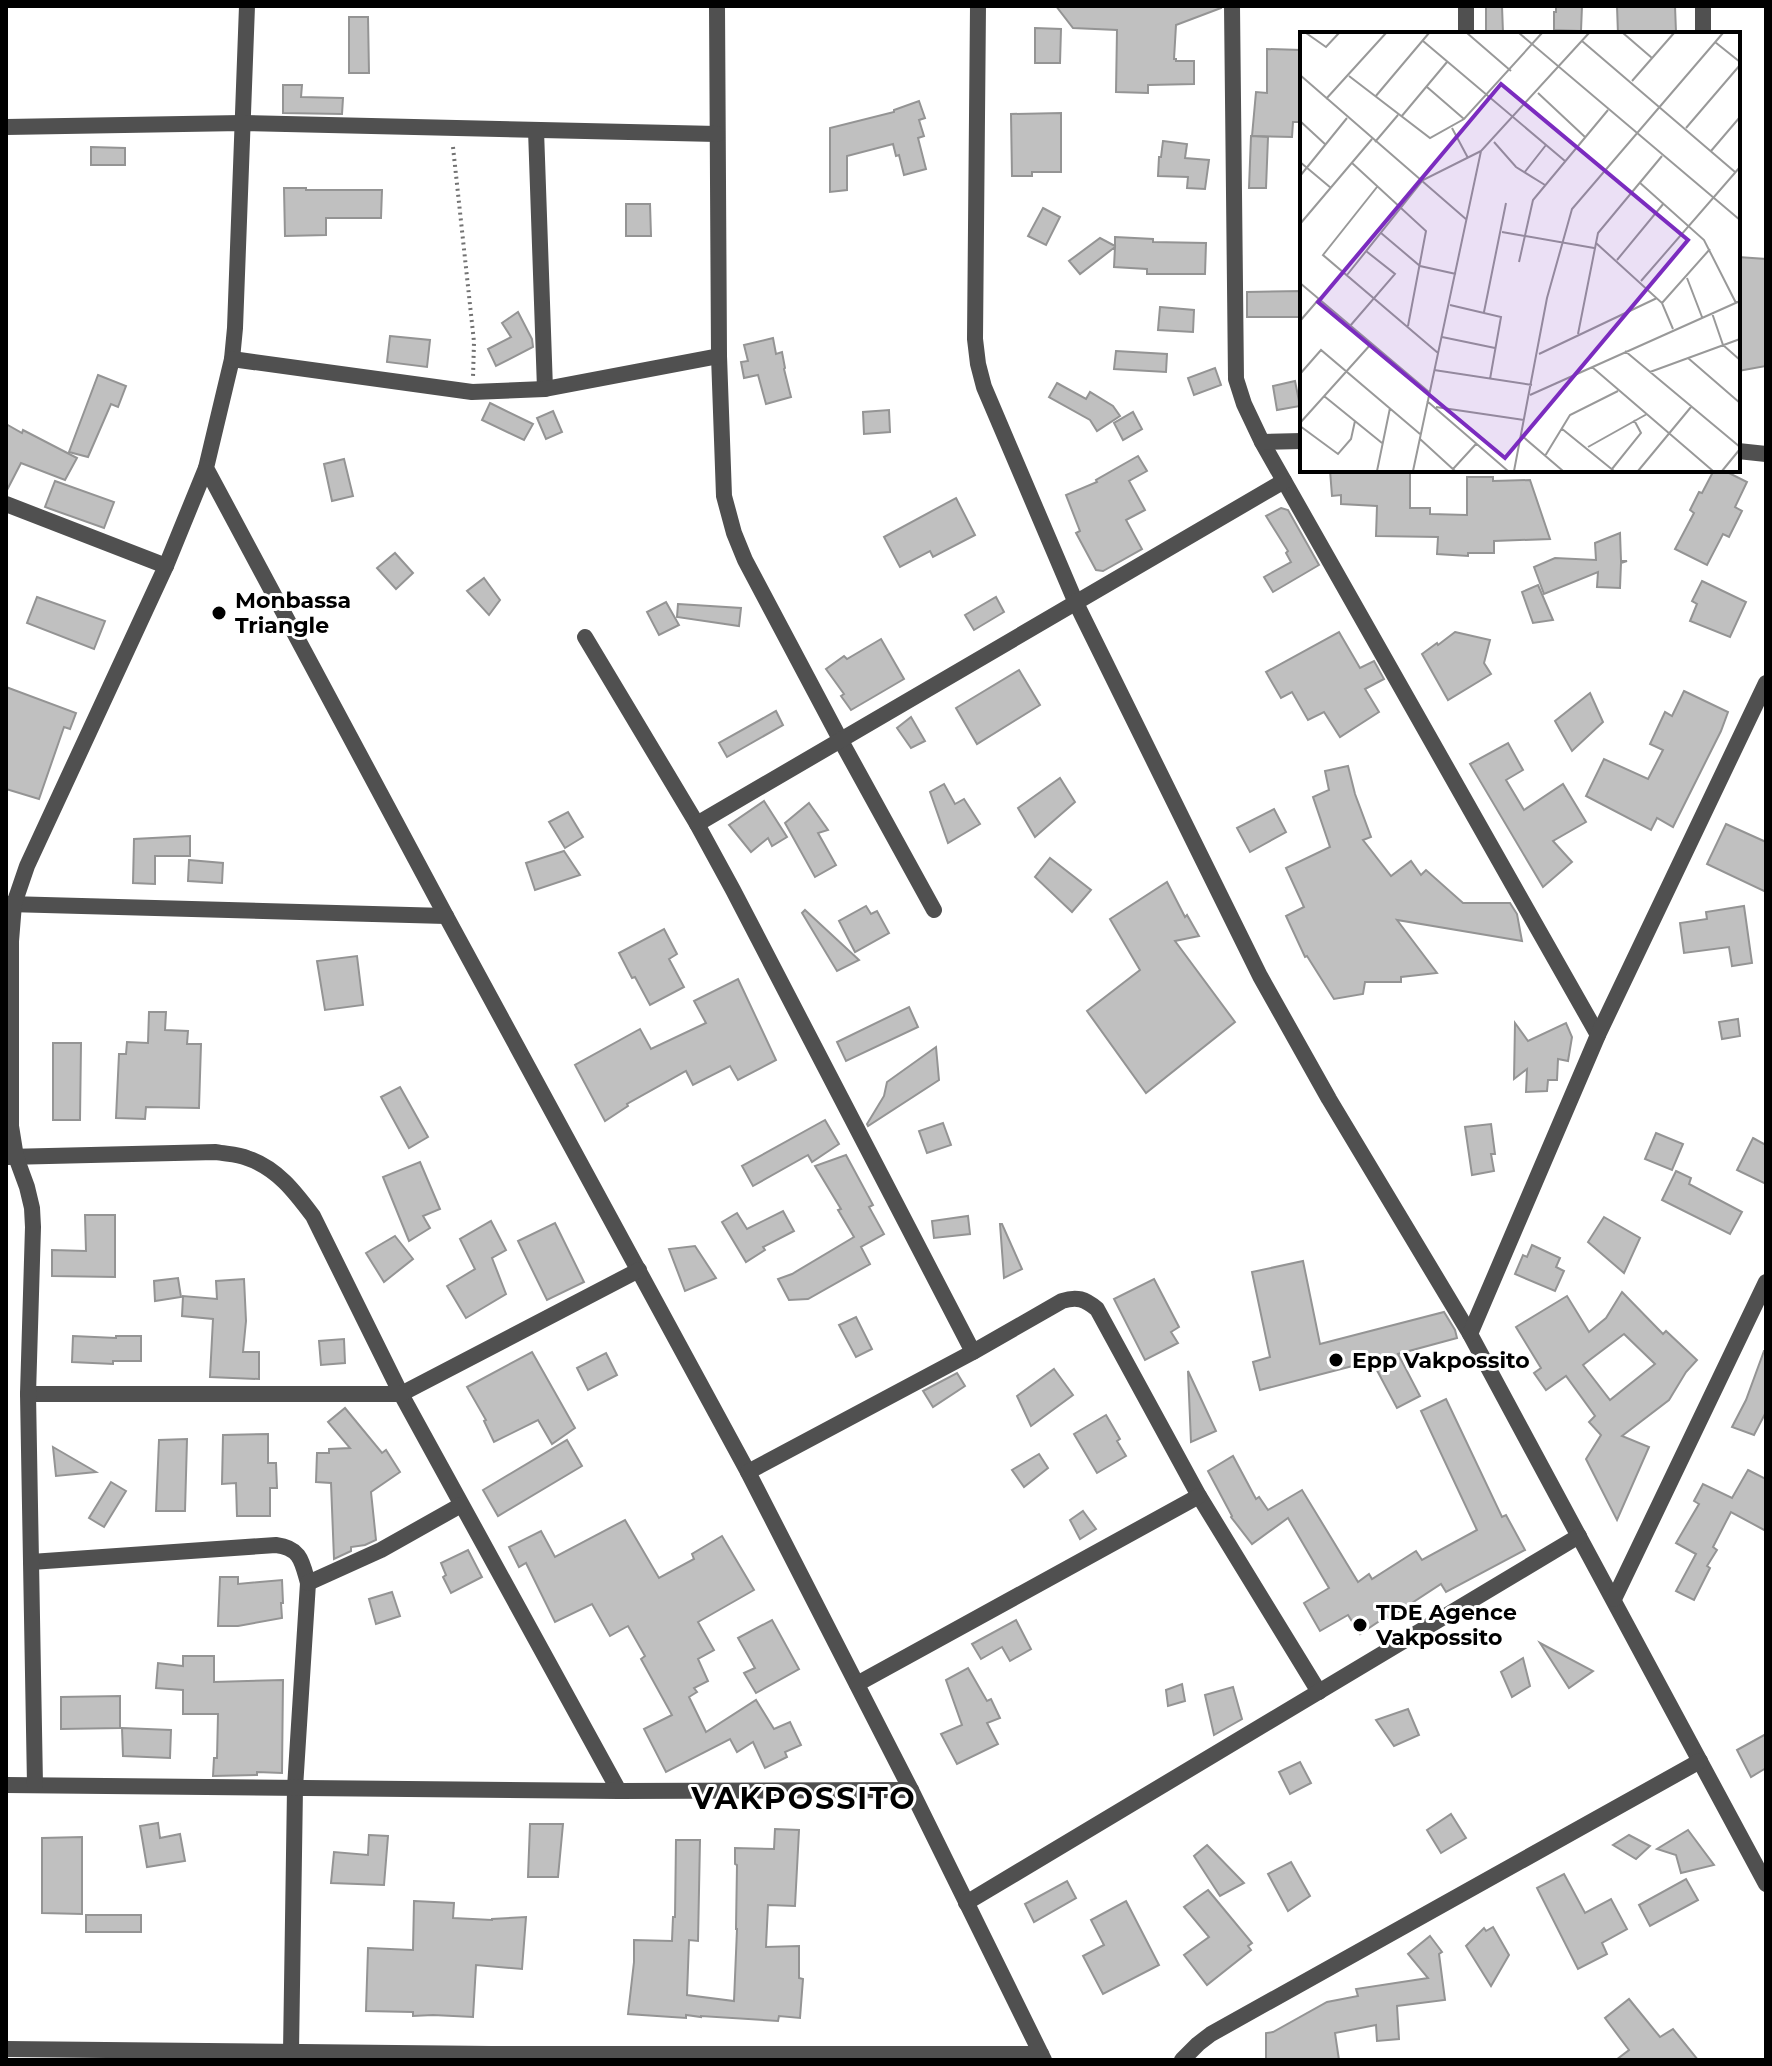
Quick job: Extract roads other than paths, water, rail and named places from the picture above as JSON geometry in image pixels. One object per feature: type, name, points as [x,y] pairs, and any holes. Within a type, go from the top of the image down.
[{"type":"street","points":[[35,1785],[28,1394],[33,1227],[27,1187],[11,1157],[10,904],[166,566],[206,468],[232,359],[235,328],[247,6]]},
{"type":"street","points":[[717,6],[719,356],[724,496],[734,533],[753,574],[934,910]]},
{"type":"street","points":[[978,6],[975,339],[984,387],[998,422],[1076,603],[1260,976],[1329,1099],[1470,1334],[1700,1761],[1760,1863],[1766,1884]]},
{"type":"street","points":[[1232,6],[1236,379],[1244,404],[1262,442],[1598,1035]]},
{"type":"street","points":[[1466,6],[1466,32]]},
{"type":"street","points":[[1703,6],[1703,32]]},
{"type":"street","points":[[6,127],[242,123],[717,134]]},
{"type":"street","points":[[536,130],[545,389]]},
{"type":"street","points":[[232,359],[472,392],[545,389],[719,356]]},
{"type":"street","points":[[1262,442],[1300,441]]},
{"type":"street","points":[[1740,451],[1766,454]]},
{"type":"street","points":[[6,2049],[491,2057],[1043,2057],[748,1472],[206,468]]},
{"type":"street","points":[[697,824],[1284,481]]},
{"type":"street","points":[[6,504],[166,566]]},
{"type":"street","points":[[585,637],[733,890],[973,1352]]},
{"type":"street","points":[[1470,1334],[1598,1035],[1766,683]]},
{"type":"street","points":[[10,904],[446,916]]},
{"type":"street","points":[[11,1157],[216,1152],[246,1157],[271,1169],[294,1191],[313,1216],[401,1394],[619,1791]]},
{"type":"street","points":[[28,1394],[401,1394],[639,1270]]},
{"type":"street","points":[[1614,1599],[1766,1282]]},
{"type":"street","points":[[748,1472],[1062,1301],[1074,1297],[1087,1300],[1097,1309],[1199,1496],[1319,1692]]},
{"type":"street","points":[[857,1684],[1199,1496]]},
{"type":"street","points":[[308,1583],[381,1550],[461,1505]]},
{"type":"street","points":[[966,1903],[1579,1536]]},
{"type":"street","points":[[31,1562],[276,1545],[294,1550],[299,1556],[308,1583],[295,1788],[291,2052]]},
{"type":"street","points":[[1182,2060],[1211,2034],[1700,1761]]},
{"type":"street","points":[[6,1785],[619,1791],[911,1790]]},
{"type":"place","name":"Monbassa Triangle","points":[[219,613]]},
{"type":"place","name":"Epp Vakpossito","points":[[1336,1360]]},
{"type":"place","name":"TDE Agence Vakpossito","points":[[1360,1625]]},
{"type":"district","name":"VAKPOSSITO","points":[[804,1798]]}]
